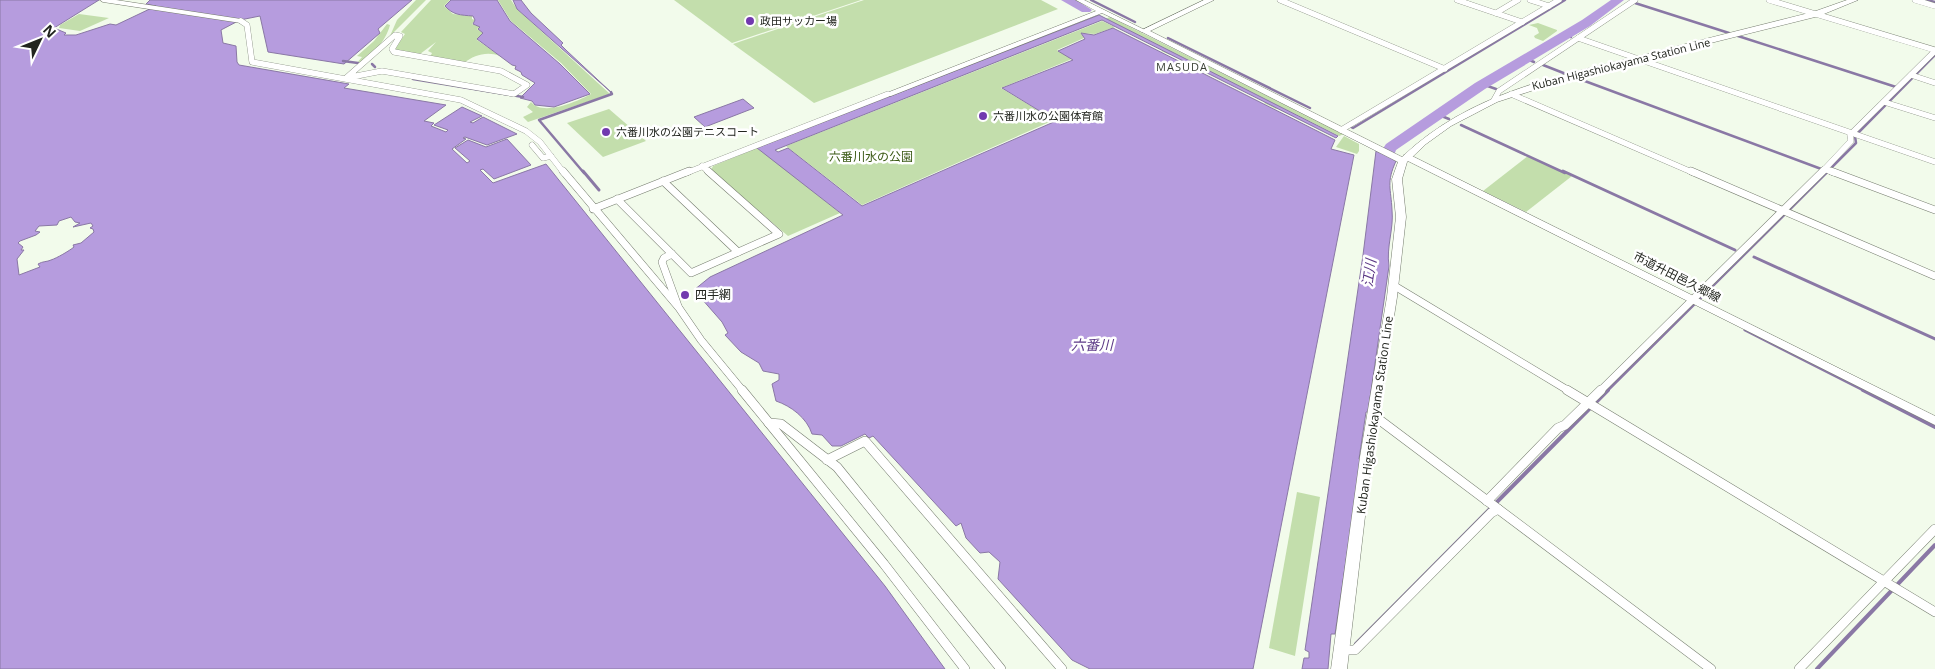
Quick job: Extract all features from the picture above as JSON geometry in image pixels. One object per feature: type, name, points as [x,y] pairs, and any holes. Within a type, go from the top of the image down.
[{"type":"main road","points":[[1144,31],[1210,0]]},
{"type":"main road","name":"Kuban Higashiokayama Station Line","points":[[1339,669],[1340,650],[1393,284],[1401,217],[1397,179],[1402,158],[1448,124],[1494,100],[1548,81],[1816,14],[1854,0]]},
{"type":"main road","points":[[1144,31],[1377,148],[1402,158]]},
{"type":"street","points":[[104,0],[241,21],[247,25],[252,62],[433,94],[474,104],[526,131],[540,142],[593,209],[678,308],[701,340],[884,564],[965,669]]},
{"type":"street","points":[[1079,0],[1144,31]]},
{"type":"street","points":[[1280,0],[1445,69]]},
{"type":"street","points":[[1457,0],[1522,22]]},
{"type":"street","points":[[1496,13],[1518,0]]},
{"type":"street","points":[[1530,0],[1549,6]]},
{"type":"street","points":[[1341,130],[1559,0]]},
{"type":"street","points":[[1494,100],[1499,91],[1635,0]]},
{"type":"street","points":[[1340,650],[1355,650],[1491,513],[1493,505],[1558,428],[1565,425],[1592,403],[1785,212],[1852,142],[1850,135],[1854,134],[1913,76],[1935,51],[1769,0]]},
{"type":"street","points":[[1915,0],[1935,6]]},
{"type":"street","points":[[593,209],[1102,12]]},
{"type":"street","points":[[397,34],[400,36],[392,49],[394,52],[502,71],[527,85],[514,94],[382,71],[346,78],[397,34]]},
{"type":"street","points":[[1578,38],[1935,162]]},
{"type":"street","points":[[1913,76],[1935,83]]},
{"type":"street","points":[[1511,94],[1935,276]]},
{"type":"street","points":[[1886,102],[1935,118]]},
{"type":"street","points":[[532,146],[543,158],[550,156]]},
{"type":"street","name":"市道升田邑久郷線","points":[[1402,158],[1696,300],[1935,421]]},
{"type":"street","points":[[617,199],[691,273],[779,234],[702,166]]},
{"type":"street","points":[[1826,170],[1935,210]]},
{"type":"street","points":[[664,181],[738,252]]},
{"type":"street","points":[[672,254],[664,258],[662,262],[678,308]]},
{"type":"street","points":[[1393,284],[1935,612]]},
{"type":"street","points":[[1373,415],[1711,669]]},
{"type":"street","points":[[769,423],[781,424],[837,467],[1001,669]]},
{"type":"street","points":[[827,460],[866,441],[1062,669]]},
{"type":"street","points":[[1799,669],[1891,585],[1935,529]]},
{"type":"green space","points":[[416,0],[426,0],[390,36],[397,20]]},
{"type":"green space","points":[[431,0],[450,0],[444,6],[453,14],[472,16],[472,19],[475,20],[472,24],[480,27],[477,29],[483,33],[477,40],[500,56],[481,55],[464,63],[454,62],[451,59],[430,57],[432,53],[428,51],[436,42],[420,54],[395,51],[394,49],[405,34],[401,32]]},
{"type":"green space","points":[[498,0],[511,0],[517,9],[610,94],[528,122],[523,117],[533,112],[527,107],[531,102],[536,106],[552,108],[569,104],[591,94],[561,63],[511,21]]},
{"type":"green space","name":"政田サッカー場","points":[[674,0],[861,0],[732,43]]},
{"type":"green space","points":[[864,0],[1041,0],[1058,9],[814,103],[733,44]]},
{"type":"green space","points":[[79,14],[109,18],[80,31],[59,28],[60,25]]},
{"type":"green space","points":[[1110,17],[1344,134],[1339,136],[1281,107],[1276,109],[1264,103],[1267,100],[1174,54],[1170,55],[1161,51],[1165,49],[1105,19]]},
{"type":"green space","name":"六番川水の公園","points":[[1102,21],[1115,27],[1095,34],[1081,33],[1084,38],[1057,50],[1072,59],[1001,88],[1054,120],[862,205],[786,146]]},
{"type":"green space","points":[[1538,23],[1557,31],[1543,41],[1535,38],[1534,36],[1539,33],[1537,28],[1529,25]]},
{"type":"green space","points":[[387,24],[390,25],[381,43],[367,58],[356,64],[362,57],[357,56],[374,41]]},
{"type":"green space","name":"六番川水の公園テニスコート","points":[[609,109],[646,141],[603,157],[567,123]]},
{"type":"green space","points":[[1344,136],[1359,144],[1357,154],[1336,147]]},
{"type":"green space","points":[[757,148],[840,213],[788,236],[711,170],[713,166]]},
{"type":"green space","points":[[1528,156],[1572,176],[1526,212],[1483,191]]},
{"type":"green space","points":[[1297,492],[1320,497],[1295,656],[1269,648]]},
{"type":"water","points":[[0,0],[99,0],[54,28],[66,33],[64,35],[76,35],[110,24],[116,25],[156,6],[146,4],[150,0],[412,0],[378,29],[380,33],[344,64],[268,52],[260,16],[240,20],[221,30],[223,43],[236,46],[237,62],[239,65],[349,84],[344,88],[446,105],[424,121],[434,123],[431,126],[446,132],[448,130],[434,125],[462,107],[482,116],[470,122],[473,123],[483,117],[517,134],[487,145],[465,137],[463,138],[466,139],[452,149],[467,163],[470,161],[455,148],[468,140],[486,147],[507,139],[531,165],[494,179],[483,169],[480,170],[493,183],[546,164],[885,586],[945,669],[0,669]],"holes":[[[71,217],[75,222],[80,223],[73,227],[91,223],[93,226],[90,228],[94,232],[81,243],[73,245],[74,247],[63,254],[38,264],[40,267],[19,275],[17,259],[24,250],[21,250],[23,247],[18,243],[20,241],[40,232],[35,231],[39,226],[57,225],[59,221]]]},
{"type":"water","points":[[451,0],[497,0],[510,21],[560,64],[590,94],[554,107],[535,105],[532,101],[520,98],[535,83],[515,69],[516,66],[477,39],[483,33],[478,29],[480,27],[473,24],[475,20],[473,16],[461,15],[451,11],[445,6]]},
{"type":"water","points":[[513,0],[521,0],[531,13],[563,43],[561,45],[613,94],[517,9]]},
{"type":"water","name":"六番川","points":[[1099,15],[1338,136],[1336,138],[1102,20],[775,150],[778,152],[788,148],[862,206],[1056,121],[1002,88],[1073,60],[1058,51],[1085,39],[1081,33],[1094,35],[1113,28],[1335,140],[1331,149],[1354,155],[1253,669],[1090,669],[1072,660],[998,579],[1000,562],[989,552],[980,553],[966,538],[961,523],[956,526],[873,436],[869,438],[865,434],[841,446],[832,446],[822,435],[812,434],[810,428],[798,413],[776,401],[772,384],[779,380],[779,374],[763,371],[759,363],[741,352],[725,335],[728,333],[722,322],[694,290],[710,277],[843,215],[757,148]]},
{"type":"water","points":[[743,99],[754,108],[705,127],[694,117]]},
{"type":"water","points":[[1376,151],[1396,161],[1390,180],[1392,224],[1388,252],[1389,266],[1368,412],[1366,412],[1359,459],[1361,461],[1335,634],[1331,634],[1328,669],[1302,669],[1304,658],[1309,658],[1309,652],[1305,650],[1363,255]]},
{"type":"waterway","points":[[1067,0],[1086,10]]},
{"type":"waterway","points":[[1091,0],[1135,22]]},
{"type":"waterway","points":[[1351,127],[1353,128],[1565,0]]},
{"type":"waterway","name":"江川","points":[[1382,171],[1385,156],[1391,147],[1480,86],[1586,23],[1618,0]]},
{"type":"waterway","points":[[1927,0],[1935,2]]},
{"type":"waterway","points":[[1635,3],[1729,33]]},
{"type":"waterway","name":"江川","points":[[1565,35],[1571,37]]},
{"type":"waterway","points":[[1738,36],[1896,87]]},
{"type":"waterway","points":[[1168,38],[1310,108]]},
{"type":"waterway","points":[[1828,171],[1856,143],[1855,136],[1935,55]]},
{"type":"waterway","name":"江川","points":[[1525,58],[1534,62]]},
{"type":"waterway","points":[[343,61],[358,63]]},
{"type":"waterway","points":[[372,64],[375,67]]},
{"type":"waterway","points":[[1543,65],[1566,74]]},
{"type":"waterway","points":[[1574,77],[1824,170]]},
{"type":"waterway","points":[[413,79],[523,97]]},
{"type":"waterway","points":[[1482,84],[1496,89]]},
{"type":"waterway","points":[[584,173],[539,120],[612,94],[611,92]]},
{"type":"waterway","points":[[1439,115],[1449,119]]},
{"type":"waterway","points":[[1461,125],[1565,173]]},
{"type":"waterway","points":[[583,171],[599,190]]},
{"type":"waterway","points":[[1563,171],[1735,250]]},
{"type":"waterway","points":[[1608,390],[1828,171]]},
{"type":"waterway","points":[[1754,257],[1935,339]]},
{"type":"waterway","points":[[1745,330],[1865,391]]},
{"type":"waterway","points":[[1356,644],[1608,390]]},
{"type":"waterway","points":[[1863,390],[1935,427]]},
{"type":"waterway","points":[[1817,669],[1935,545]]},
{"type":"place","name":"政田サッカー場","points":[[750,21]]},
{"type":"place","name":"六番川水の公園体育館","points":[[983,116]]},
{"type":"place","name":"六番川水の公園テニスコート","points":[[606,132]]},
{"type":"place","name":"四手網","points":[[685,295]]},
{"type":"district","name":"MASUDA","points":[[1182,67]]}]
